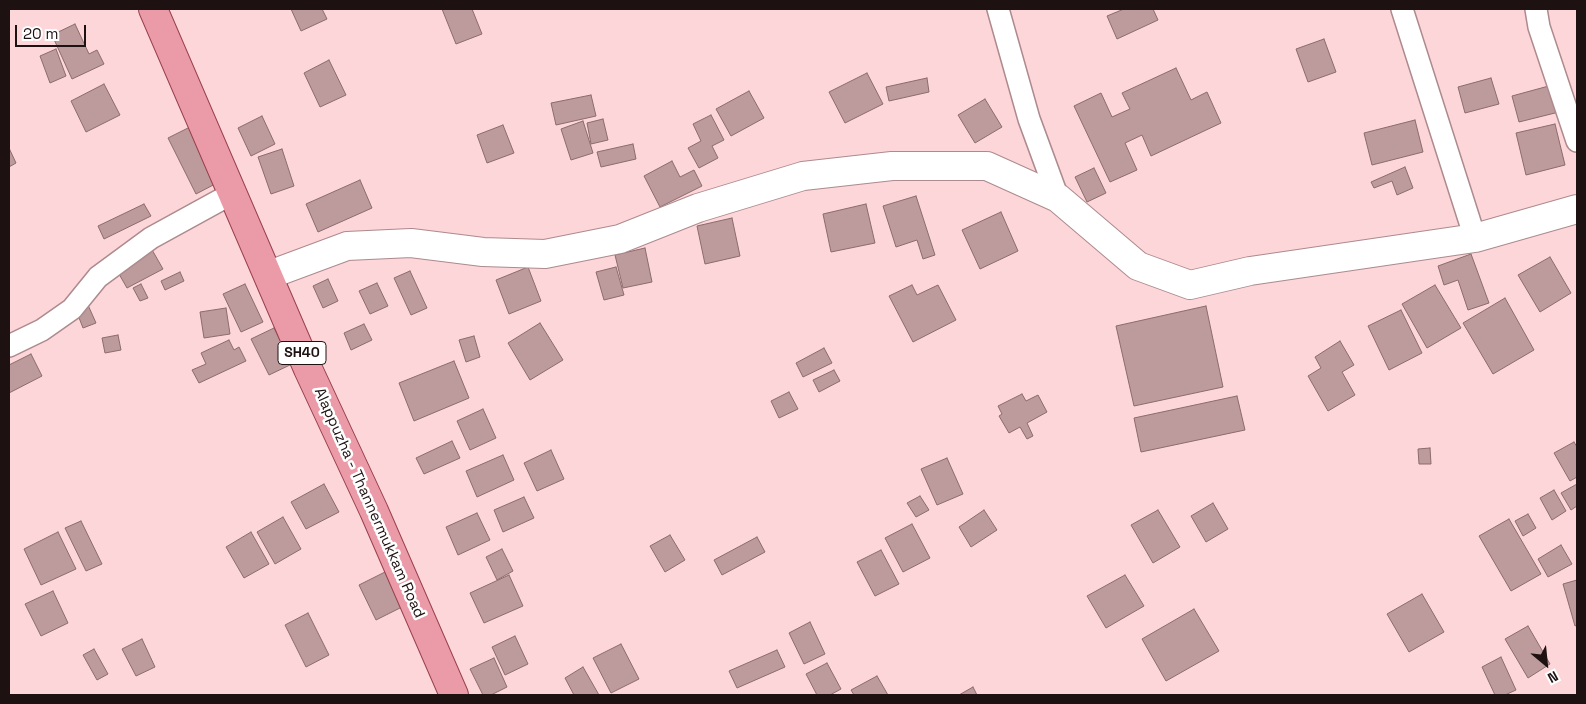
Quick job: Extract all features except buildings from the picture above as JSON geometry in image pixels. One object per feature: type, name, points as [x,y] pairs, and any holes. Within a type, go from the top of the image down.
[{"type":"main road","name":"Alappuzha - Thannermukkam Road","points":[[153,9],[454,695]]},
{"type":"street","points":[[998,9],[1029,119],[1058,198]]},
{"type":"street","points":[[1402,9],[1475,238]]},
{"type":"street","points":[[1536,9],[1539,27],[1577,141]]},
{"type":"street","points":[[269,275],[347,246],[411,243],[483,252],[545,254],[620,238],[698,208],[803,176],[892,166],[987,166],[1058,198],[1138,266],[1190,285],[1250,271],[1475,238],[1577,209]]},
{"type":"street","points":[[9,346],[42,330],[72,309],[98,277],[151,238],[233,193]]}]
